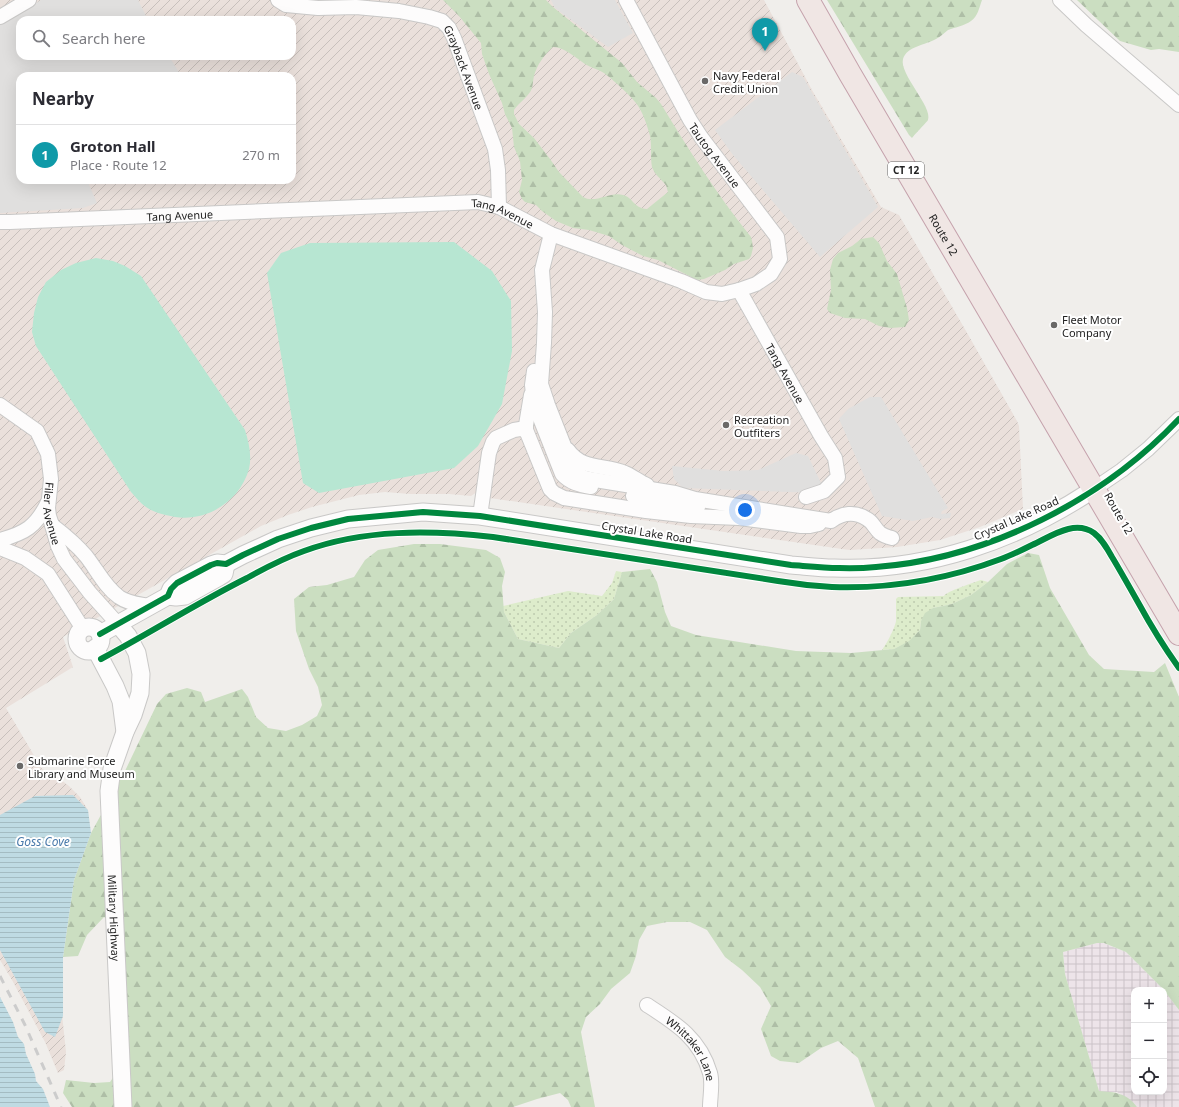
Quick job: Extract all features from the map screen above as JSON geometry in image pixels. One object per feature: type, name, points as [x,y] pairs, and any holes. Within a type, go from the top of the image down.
[{"type":"highway","name":"Route 12","points":[[808,0],[1179,634]]},
{"type":"street","points":[[0,17],[29,0]]},
{"type":"street","name":"Grayback Avenue","points":[[278,0],[286,5],[303,7],[356,7],[399,11],[442,21],[449,28],[454,38],[495,149],[498,170],[499,207]]},
{"type":"street","name":"Tautog Avenue","points":[[626,0],[690,120],[701,137],[776,237],[780,259],[771,274],[756,284],[739,290]]},
{"type":"street","points":[[1060,0],[1086,25],[1179,105]]},
{"type":"street","name":"Tang Avenue","points":[[0,222],[478,202],[499,207],[551,234],[681,281],[706,292],[722,294],[739,290],[821,436],[836,458],[838,477],[824,491],[806,497]]},
{"type":"street","points":[[551,234],[542,270],[545,312],[541,384],[558,432],[572,466],[576,471],[582,477],[589,479],[675,493],[695,499],[831,521]]},
{"type":"street","points":[[544,326],[532,385],[526,430],[550,489],[554,493],[564,498],[646,511],[680,515],[739,518],[801,526],[810,526],[831,521],[843,514],[851,514],[868,519],[880,533],[892,538]]},
{"type":"street","points":[[532,385],[534,403],[562,474],[571,481],[580,485],[687,506],[805,521],[831,521]]},
{"type":"street","name":"Filer Avenue","points":[[0,405],[37,430],[48,454],[51,469],[50,495],[48,502],[49,516],[58,546],[64,559],[94,598],[117,623]]},
{"type":"street","points":[[529,407],[530,417],[555,479],[562,489],[598,504]]},
{"type":"street","name":"Crystal Lake Road","points":[[97,641],[117,623],[168,596],[171,589],[177,583],[211,565],[217,563],[226,564],[278,539],[311,528],[348,519],[423,512],[480,516],[791,564],[834,568],[876,568],[908,564],[946,556],[986,544],[1035,523],[1069,505],[1122,470],[1148,449],[1179,419]]},
{"type":"street","points":[[480,516],[489,453],[493,442],[496,438],[514,430],[526,430]]},
{"type":"street","points":[[0,540],[17,535],[33,526],[48,502]]},
{"type":"street","points":[[52,525],[71,540],[87,557],[106,585],[120,598],[149,606]]},
{"type":"street","points":[[0,548],[25,558],[48,574],[83,629],[79,632],[77,637],[78,644],[83,649],[89,650],[97,641]]},
{"type":"street","name":"Military Highway","points":[[117,623],[128,636],[137,652],[141,674],[140,693],[112,770],[109,791],[123,1107]]},
{"type":"street","name":"Military Highway","points":[[97,641],[120,701],[125,732]]},
{"type":"street","name":"Whittaker Lane","points":[[647,1005],[675,1023],[694,1042],[703,1055],[710,1074],[710,1107]]},
{"type":"shaded area","points":[[0,0],[764,0],[812,90],[881,207],[899,215],[1017,421],[1019,426],[1023,509],[980,527],[940,540],[897,547],[850,550],[490,498],[491,494],[477,492],[471,496],[385,492],[359,495],[312,507],[261,526],[63,637],[73,667],[6,708],[42,769],[56,776],[69,786],[80,797],[88,810],[61,910],[62,1014],[66,1052],[64,1070],[58,1073],[45,1042],[0,960]]},
{"type":"shaded area","points":[[41,0],[138,0],[146,16],[16,16],[16,60],[171,60],[179,72],[16,72],[16,184],[89,184],[97,203],[83,208],[0,213],[0,25]]},
{"type":"shaded area","points":[[551,0],[615,0],[633,33],[608,47],[555,8]]},
{"type":"shaded area","points":[[792,72],[803,77],[878,207],[820,257],[733,155],[715,130]]},
{"type":"shaded area","points":[[870,397],[881,397],[948,508],[942,511],[941,514],[951,513],[950,518],[940,519],[932,517],[913,521],[882,516],[839,419],[848,409]]},
{"type":"shaded area","points":[[796,453],[808,456],[823,487],[816,493],[683,488],[674,479],[672,466],[724,471],[758,470]]},
{"type":"shaded area","points":[[1097,943],[1103,943],[1126,952],[1161,987],[1131,987],[1131,1095],[1167,1095],[1167,994],[1179,1010],[1179,1107],[1137,1107],[1133,1102],[1117,1092],[1099,1092],[1065,974],[1063,952]]},
{"type":"green space","points":[[443,0],[546,0],[622,63],[637,82],[661,104],[715,189],[751,237],[753,248],[749,259],[734,264],[725,270],[704,279],[697,280],[658,260],[643,256],[609,236],[589,230],[573,228],[556,221],[536,205],[525,202],[519,192],[522,180],[520,161],[514,147],[512,128],[489,74],[482,54],[481,43],[459,16]],"holes":[[[553,47],[557,47],[570,53],[587,65],[604,73],[630,96],[641,110],[650,136],[652,167],[666,185],[668,192],[647,209],[639,207],[626,196],[618,194],[593,199],[583,197],[559,172],[534,138],[519,124],[514,114],[514,110],[531,91],[535,72],[541,60]]]},
{"type":"green space","points":[[827,0],[982,0],[977,14],[971,21],[948,30],[938,38],[908,51],[905,55],[903,65],[906,73],[926,107],[928,114],[928,120],[912,138],[909,135]]},
{"type":"green space","points":[[1077,0],[1179,0],[1179,52],[1159,49],[1151,50],[1120,41]]},
{"type":"green space","points":[[873,237],[879,243],[887,261],[897,274],[909,320],[905,327],[890,328],[879,326],[865,319],[845,318],[830,313],[827,309],[831,290],[830,270],[833,259],[838,253],[852,246],[861,239]]},
{"type":"green space","points":[[454,242],[492,271],[511,301],[512,351],[502,404],[478,446],[454,468],[319,493],[303,483],[267,273],[281,253],[310,243]]},
{"type":"green space","points":[[96,258],[113,261],[125,266],[141,276],[245,430],[250,454],[249,469],[245,480],[238,491],[221,507],[199,516],[187,518],[160,514],[142,504],[131,492],[36,346],[32,332],[34,313],[38,297],[46,282],[61,270],[76,263]]},
{"type":"green space","points":[[414,544],[440,544],[486,550],[500,558],[505,572],[502,586],[504,612],[518,639],[559,648],[571,633],[597,615],[614,599],[622,572],[650,569],[657,582],[665,612],[671,626],[696,635],[796,651],[851,653],[894,649],[909,641],[920,630],[921,621],[925,613],[933,608],[952,604],[971,595],[988,582],[1007,564],[1028,553],[1039,555],[1050,588],[1089,655],[1104,669],[1154,672],[1165,663],[1179,697],[1179,1010],[1167,994],[1167,987],[1161,987],[1126,952],[1104,943],[1097,943],[1063,952],[1065,974],[1099,1091],[1125,1096],[1137,1107],[875,1107],[858,1058],[838,1041],[821,1048],[799,1063],[780,1061],[771,1056],[761,1029],[771,1006],[760,987],[725,957],[707,930],[690,922],[667,922],[647,926],[639,940],[636,956],[630,973],[611,989],[600,1004],[586,1017],[581,1032],[595,1107],[571,1107],[568,1100],[560,1093],[513,1107],[72,1107],[63,1093],[66,1080],[94,1083],[110,1082],[126,1059],[120,929],[104,917],[87,935],[78,956],[63,957],[74,880],[91,833],[125,771],[157,704],[166,694],[187,688],[201,692],[205,702],[242,689],[248,697],[256,717],[268,728],[286,731],[302,725],[317,716],[322,705],[318,687],[309,669],[296,631],[294,599],[309,587],[327,585],[354,577],[365,560],[378,550]]},
{"type":"green space","points":[[616,571],[622,572],[614,599],[597,615],[571,633],[559,648],[518,639],[504,612],[503,606],[568,591],[602,596],[612,583]]},
{"type":"green space","points":[[981,580],[988,582],[971,595],[952,604],[933,608],[921,621],[920,630],[910,641],[894,649],[882,650],[896,621],[896,599],[898,597],[944,596]]},
{"type":"water","name":"Goss Cove","points":[[73,795],[88,810],[91,833],[74,880],[63,957],[63,1016],[55,1037],[45,1032],[0,950],[0,815],[35,796]]},
{"type":"water","points":[[0,997],[13,1022],[18,1037],[24,1044],[26,1054],[35,1074],[36,1081],[43,1089],[50,1107],[0,1107]]},
{"type":"railway","points":[[0,976],[25,1025],[61,1107]]},
{"type":"cycle path","points":[[100,634],[168,596],[171,589],[177,583],[211,565],[217,563],[226,564],[278,539],[311,528],[348,519],[423,512],[480,516],[791,565],[854,568],[918,562],[959,552],[1001,538],[1041,520],[1079,499],[1115,475],[1149,448],[1179,419]]},
{"type":"cycle path","points":[[101,659],[210,598],[282,560],[327,544],[374,535],[397,533],[445,533],[493,537],[792,583],[825,587],[853,587],[897,584],[960,572],[1021,551],[1062,531],[1078,528],[1086,529],[1094,533],[1104,544],[1153,628],[1179,668]]},
{"type":"place","name":"Groton Hall","points":[[765,51]]},
{"type":"place","name":"Navy Federal Credit Union","points":[[705,81]]},
{"type":"place","name":"Fleet Motor Company","points":[[1054,325]]},
{"type":"place","name":"Recreation Outfiters","points":[[726,425]]},
{"type":"place","name":"Submarine Force Library and Museum","points":[[20,766]]}]
